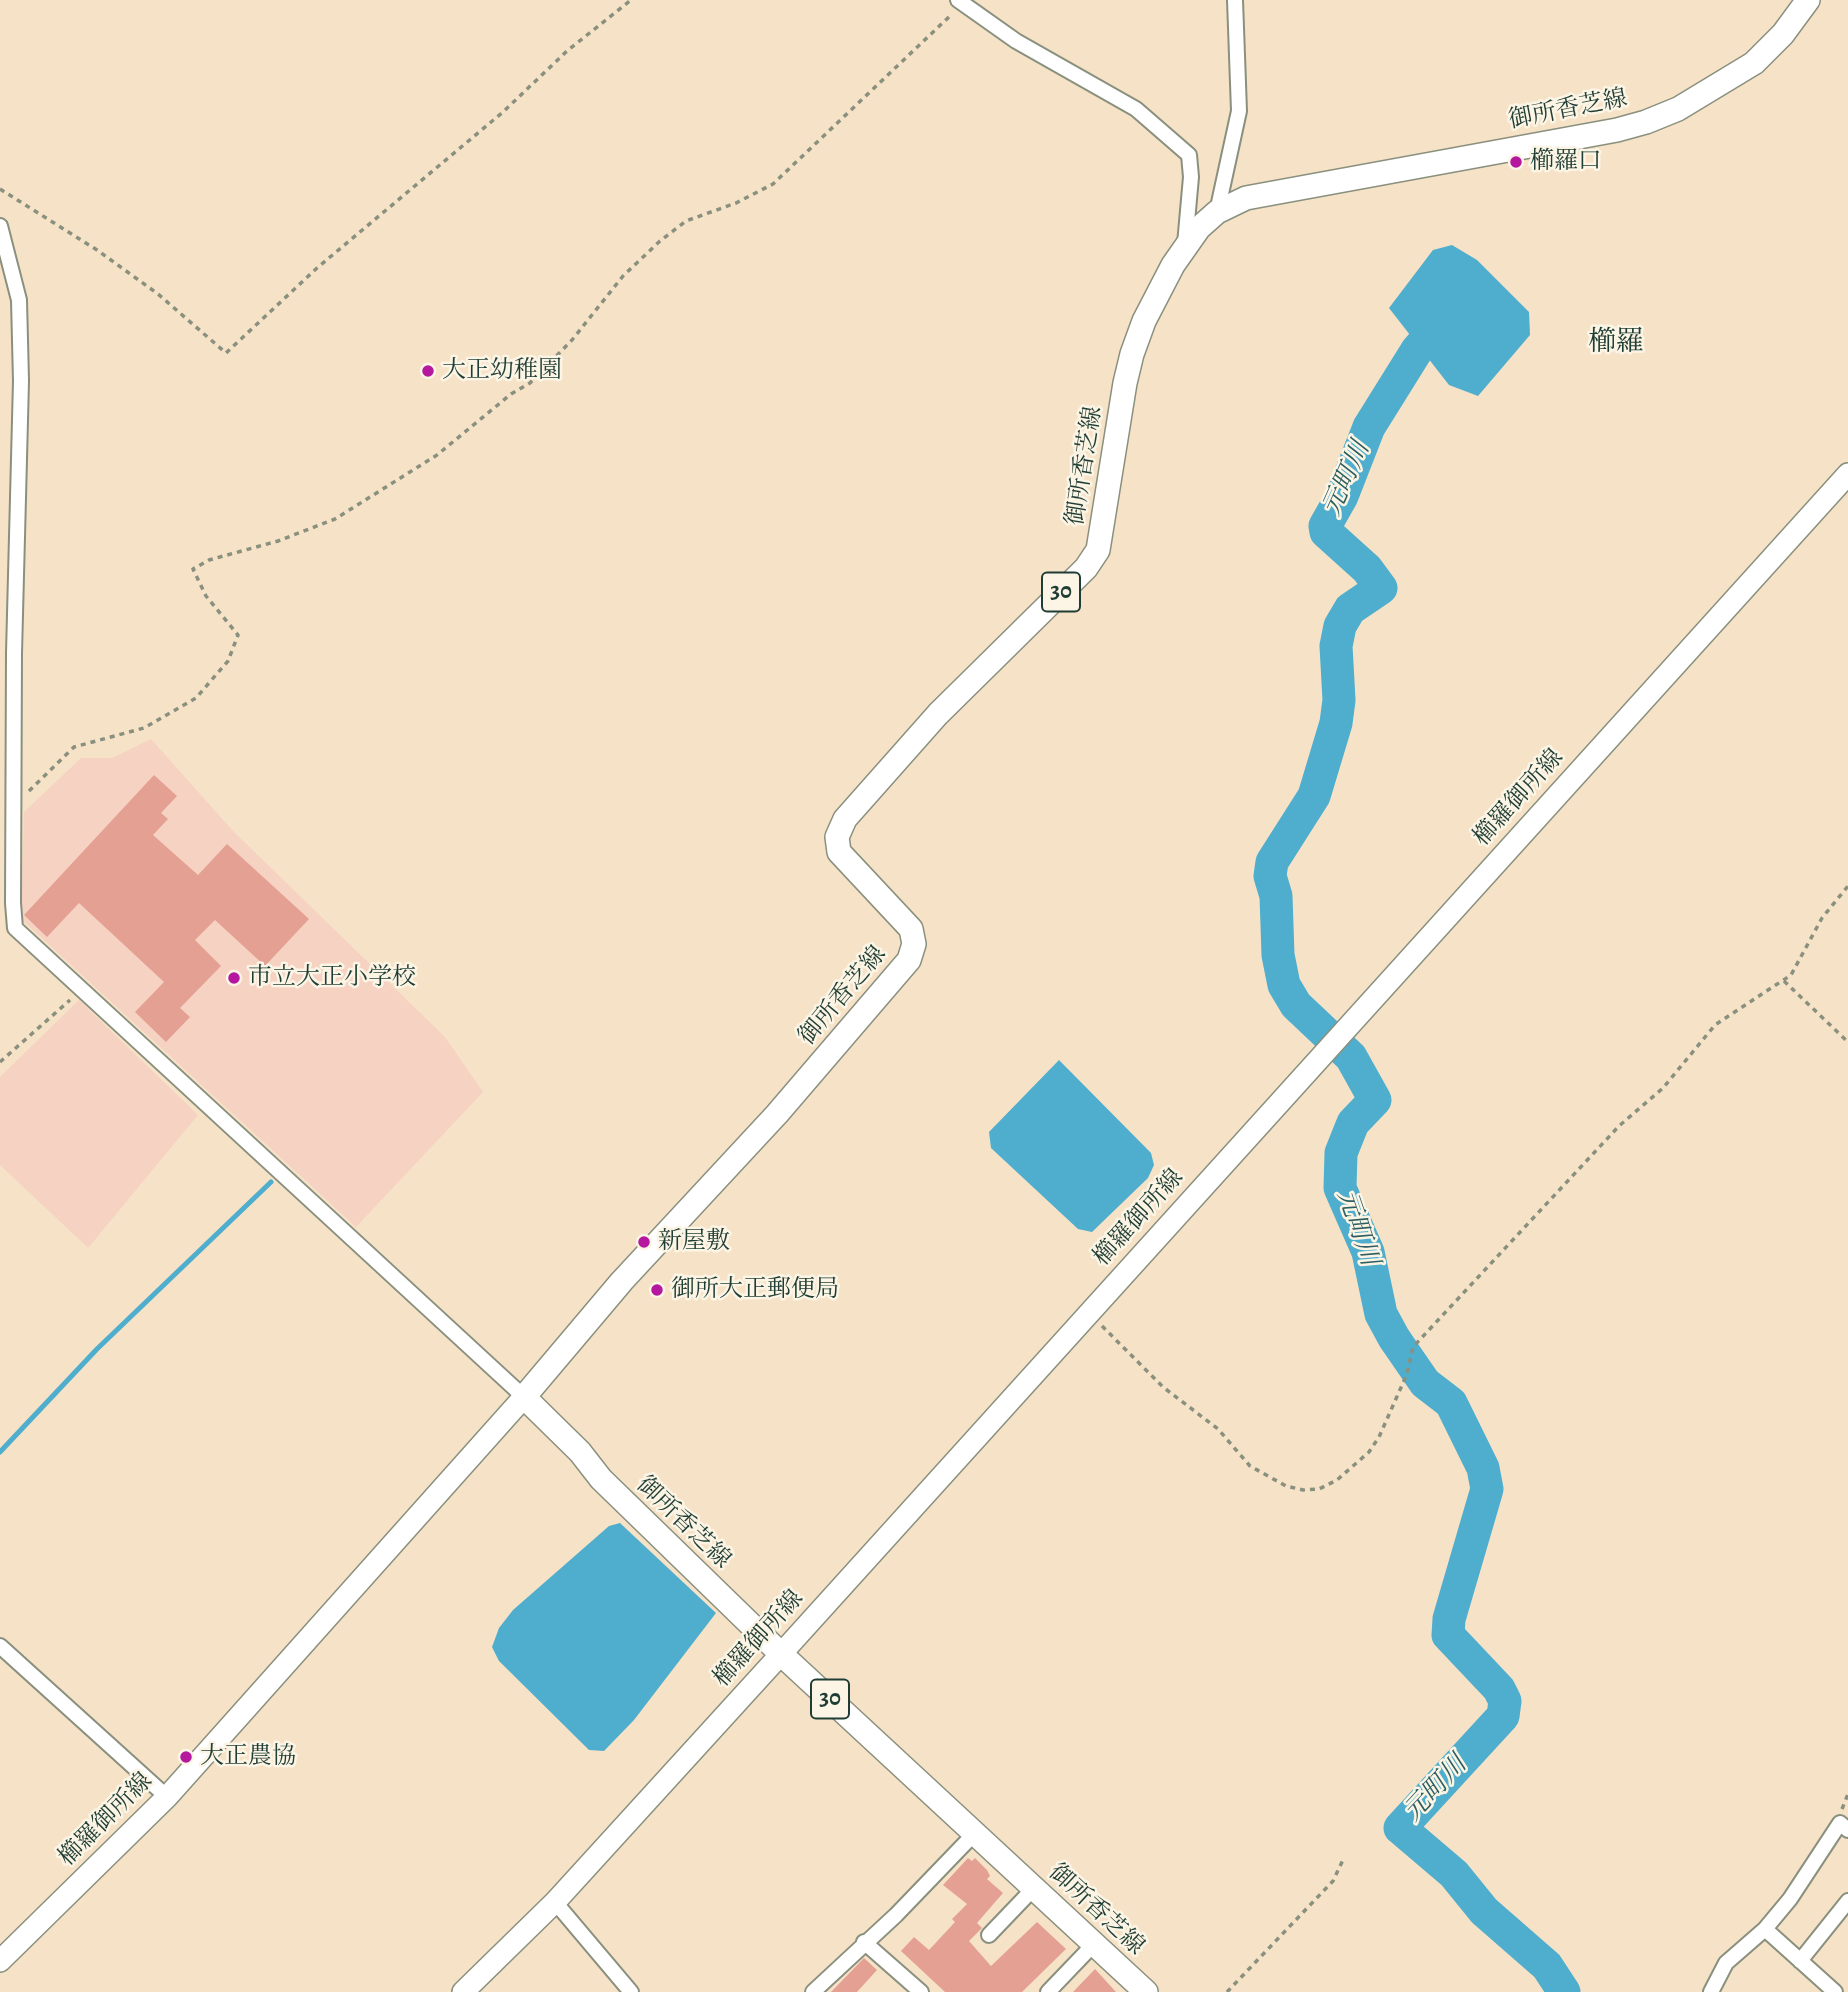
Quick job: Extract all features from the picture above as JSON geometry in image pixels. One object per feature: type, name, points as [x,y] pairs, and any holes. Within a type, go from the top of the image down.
[{"type":"main road","name":"御所香芝線","points":[[1146,1992],[781,1654],[601,1479],[580,1452],[524,1397],[622,1282],[777,1114],[909,960],[914,944],[911,929],[839,852],[837,837],[845,819],[938,714],[1086,568],[1098,550],[1132,354],[1144,321],[1185,245],[1217,212],[1246,198],[1617,130],[1646,122],[1678,109],[1727,82],[1754,62],[1783,34],[1808,0]]},
{"type":"main road","name":"櫛羅御所線","points":[[463,1992],[555,1902],[1848,474]]},
{"type":"main road","name":"櫛羅御所線","points":[[0,1961],[167,1797],[524,1397]]},
{"type":"street","points":[[958,0],[1016,41],[1136,110],[1188,155],[1191,177],[1185,245]]},
{"type":"street","points":[[1217,212],[1239,111],[1234,0]]},
{"type":"street","points":[[0,226],[19,300],[20,485],[14,653],[15,928],[524,1397]]},
{"type":"street","points":[[0,1646],[167,1797]]},
{"type":"street","points":[[1711,1992],[1726,1964],[1765,1929],[1790,1899],[1840,1823],[1848,1830]]},
{"type":"street","points":[[813,1992],[864,1942],[896,1916],[975,1833]]},
{"type":"street","points":[[989,1935],[1034,1888]]},
{"type":"street","points":[[1800,1961],[1848,1901]]},
{"type":"street","points":[[555,1902],[631,1992]]},
{"type":"street","points":[[1765,1929],[1835,1992]]},
{"type":"street","points":[[864,1942],[921,1992]]},
{"type":"street","points":[[1048,1992],[1094,1944]]},
{"type":"path","points":[[0,189],[107,257],[158,294],[226,353],[317,268],[503,112],[576,43],[631,0]]},
{"type":"path","points":[[15,806],[43,775],[74,747],[144,728],[196,698],[220,672],[238,635],[206,596],[193,569],[209,560],[278,541],[335,519],[437,455],[511,394],[530,383],[572,340],[623,276],[686,221],[736,203],[773,184],[906,60],[951,15],[958,0]]},
{"type":"path","points":[[1089,1312],[1163,1387],[1218,1429],[1250,1466],[1286,1486],[1303,1490],[1320,1489],[1337,1480],[1369,1452],[1408,1374],[1413,1347],[1619,1126],[1663,1088],[1715,1025],[1784,981],[1797,968],[1822,918],[1848,886]]},
{"type":"path","points":[[1784,981],[1848,1042]]},
{"type":"path","points":[[0,1062],[82,989]]},
{"type":"path","points":[[1227,1992],[1333,1881],[1343,1860]]},
{"type":"shaded area","name":"市立大正小学校","points":[[151,739],[233,831],[445,1037],[483,1092],[356,1227],[21,919],[24,812],[81,758],[112,758]]},
{"type":"shaded area","points":[[79,1000],[198,1115],[88,1248],[0,1165],[0,1077]]},
{"type":"water","points":[[1452,245],[1477,260],[1529,312],[1530,335],[1478,396],[1449,385],[1389,308],[1433,250]]},
{"type":"water","points":[[1059,1060],[1151,1153],[1154,1165],[1148,1178],[1092,1232],[1078,1229],[991,1148],[989,1132]]},
{"type":"water","points":[[620,1523],[716,1613],[634,1720],[604,1751],[589,1750],[499,1661],[492,1647],[499,1628],[513,1610],[609,1526]]},
{"type":"building","points":[[154,775],[177,796],[161,813],[168,819],[153,835],[198,875],[227,844],[309,919],[265,966],[215,920],[195,940],[221,966],[180,1008],[190,1017],[166,1042],[135,1012],[164,982],[79,903],[47,937],[24,915]]},
{"type":"building","points":[[968,1858],[972,1861],[975,1858],[987,1870],[990,1876],[987,1879],[1003,1893],[977,1923],[982,1928],[969,1941],[991,1966],[1037,1922],[1066,1949],[1022,1992],[945,1992],[901,1951],[914,1937],[929,1950],[955,1922],[952,1919],[967,1904],[943,1885]]},
{"type":"building","points":[[864,1958],[877,1970],[857,1992],[831,1992]]},
{"type":"building","points":[[1095,1969],[1116,1992],[1073,1992]]},
{"type":"waterway","name":"元町川","points":[[1449,313],[1417,350],[1369,427],[1342,496],[1325,526],[1326,532],[1367,569],[1381,588],[1350,609],[1340,626],[1336,646],[1339,700],[1336,723],[1314,796],[1272,862],[1270,876],[1276,896],[1278,955],[1284,985],[1296,1005],[1351,1057],[1375,1100],[1353,1123],[1341,1153],[1340,1188],[1368,1252],[1381,1314],[1425,1383],[1451,1403],[1483,1468],[1487,1489],[1449,1619],[1448,1635],[1499,1689],[1505,1701],[1503,1716],[1400,1828],[1454,1874],[1484,1911],[1547,1966],[1564,1992]]},
{"type":"waterway","points":[[0,1452],[97,1349],[271,1182]]},
{"type":"place","name":"櫛羅口","points":[[1516,162]]},
{"type":"place","name":"大正幼稚園","points":[[428,371]]},
{"type":"place","name":"市立大正小学校","points":[[234,978]]},
{"type":"place","name":"新屋敷","points":[[644,1242]]},
{"type":"place","name":"御所大正郵便局","points":[[657,1290]]},
{"type":"place","name":"大正農協","points":[[186,1757]]},
{"type":"district","name":"櫛羅","points":[[1616,343]]}]
